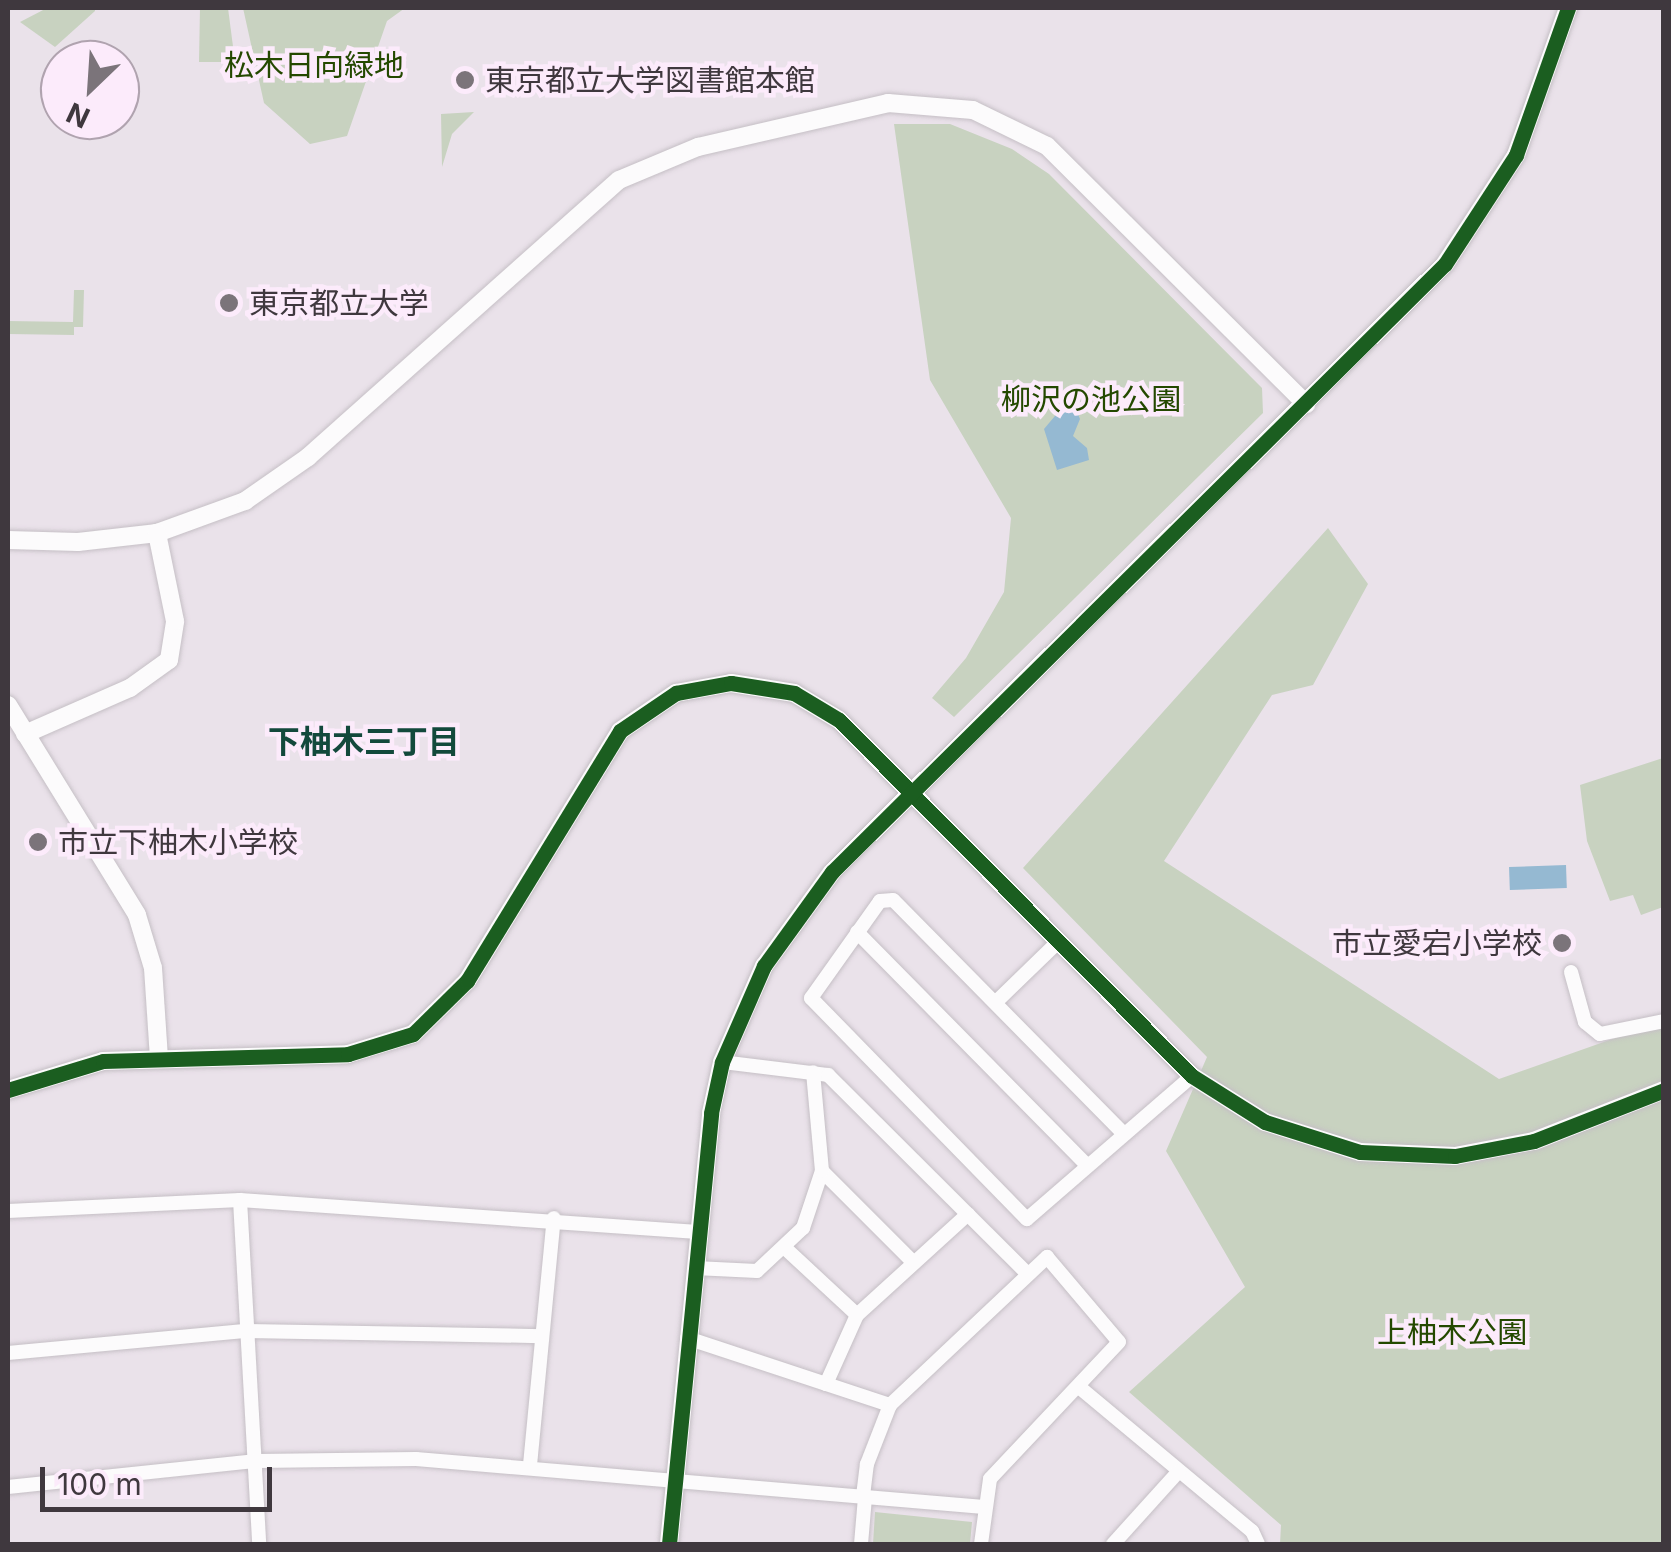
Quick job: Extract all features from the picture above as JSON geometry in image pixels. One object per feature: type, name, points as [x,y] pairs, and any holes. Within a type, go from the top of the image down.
[{"type":"street","points":[[670,1544],[698,1232],[722,1062],[752,986],[787,928],[912,792],[1402,311],[1481,215],[1541,100],[1568,8]]},
{"type":"street","points":[[8,540],[78,542],[157,533],[246,501],[292,471],[619,180],[669,155],[857,108],[957,106],[1036,139],[1306,404]]},
{"type":"street","points":[[25,734],[130,688],[169,660],[175,622],[157,533]]},
{"type":"street","points":[[8,1090],[72,1068],[159,1058],[348,1054],[413,1034],[467,981],[607,746],[635,717],[676,694],[741,682],[804,697],[849,728],[1192,1076],[1301,1136],[1376,1154],[1433,1158],[1520,1145],[1664,1090]]},
{"type":"street","points":[[8,705],[143,930],[159,1058]]},
{"type":"street","points":[[1123,1132],[893,900],[880,901],[811,998],[1027,1218],[1192,1076]]},
{"type":"street","points":[[858,932],[1087,1165]]},
{"type":"street","points":[[996,1002],[1058,942]]},
{"type":"street","points":[[1571,972],[1585,1022],[1600,1034],[1664,1021]]},
{"type":"street","points":[[722,1062],[828,1075],[1027,1273]]},
{"type":"street","points":[[695,1268],[757,1271],[803,1228],[822,1171],[813,1072]]},
{"type":"street","points":[[822,1171],[913,1262]]},
{"type":"street","points":[[8,1211],[240,1200],[554,1218],[698,1232]]},
{"type":"street","points":[[240,1200],[260,1544]]},
{"type":"street","points":[[826,1384],[857,1315],[968,1214]]},
{"type":"street","points":[[530,1465],[554,1218]]},
{"type":"street","points":[[785,1248],[857,1315]]},
{"type":"street","points":[[861,1544],[867,1464],[890,1406],[1047,1258],[1118,1337],[1117,1347],[990,1479],[981,1544]]},
{"type":"street","points":[[8,1353],[247,1331],[542,1336]]},
{"type":"street","points":[[687,1338],[890,1406]]},
{"type":"street","points":[[1079,1387],[1252,1531],[1258,1544]]},
{"type":"street","points":[[8,1486],[257,1461],[530,1465],[984,1506]]},
{"type":"street","points":[[1113,1544],[1179,1470]]},
{"type":"green space","points":[[47,8],[95,8],[63,40],[45,40],[20,22]]},
{"type":"green space","points":[[200,8],[228,8],[235,62],[199,62]]},
{"type":"green space","name":"松木日向緑地","points":[[243,8],[405,8],[387,21],[347,136],[310,144],[264,103]]},
{"type":"green space","points":[[474,112],[452,134],[442,167],[441,114]]},
{"type":"green space","name":"柳沢の池公園","points":[[894,124],[950,124],[1012,149],[1049,174],[1262,388],[1263,413],[954,717],[932,698],[966,658],[1004,592],[1011,518],[930,380]]},
{"type":"green space","points":[[74,290],[84,290],[83,327],[74,327],[74,335],[8,334],[8,321],[73,322]]},
{"type":"green space","name":"上柚木公園","points":[[1328,528],[1368,584],[1313,685],[1272,695],[1164,861],[1499,1079],[1663,1021],[1663,1544],[1280,1544],[1281,1525],[1129,1392],[1245,1287],[1166,1151],[1207,1057],[1023,868]]},
{"type":"green space","points":[[1663,758],[1663,907],[1641,915],[1633,895],[1610,901],[1587,841],[1580,785]]},
{"type":"green space","points":[[875,1512],[972,1522],[970,1544],[873,1544]]},
{"type":"water","points":[[1071,397],[1080,419],[1073,436],[1087,448],[1089,460],[1057,470],[1044,429]]},
{"type":"water","points":[[1566,865],[1567,888],[1510,890],[1509,867]]},
{"type":"cycle path","points":[[669,1544],[711,1113],[722,1062],[764,966],[832,872],[1445,264],[1516,155],[1568,8]]},
{"type":"cycle path","points":[[8,1090],[103,1061],[348,1054],[413,1034],[467,981],[620,731],[676,693],[731,683],[794,693],[839,720],[1192,1076],[1265,1122],[1360,1152],[1455,1156],[1534,1141],[1664,1090]]},
{"type":"place","name":"東京都立大学図書館本館","points":[[465,80]]},
{"type":"place","name":"東京都立大学","points":[[229,303]]},
{"type":"place","name":"市立下柚木小学校","points":[[38,842]]},
{"type":"place","name":"市立愛宕小学校","points":[[1562,943]]},
{"type":"district","name":"下柚木三丁目","points":[[364,742]]}]
